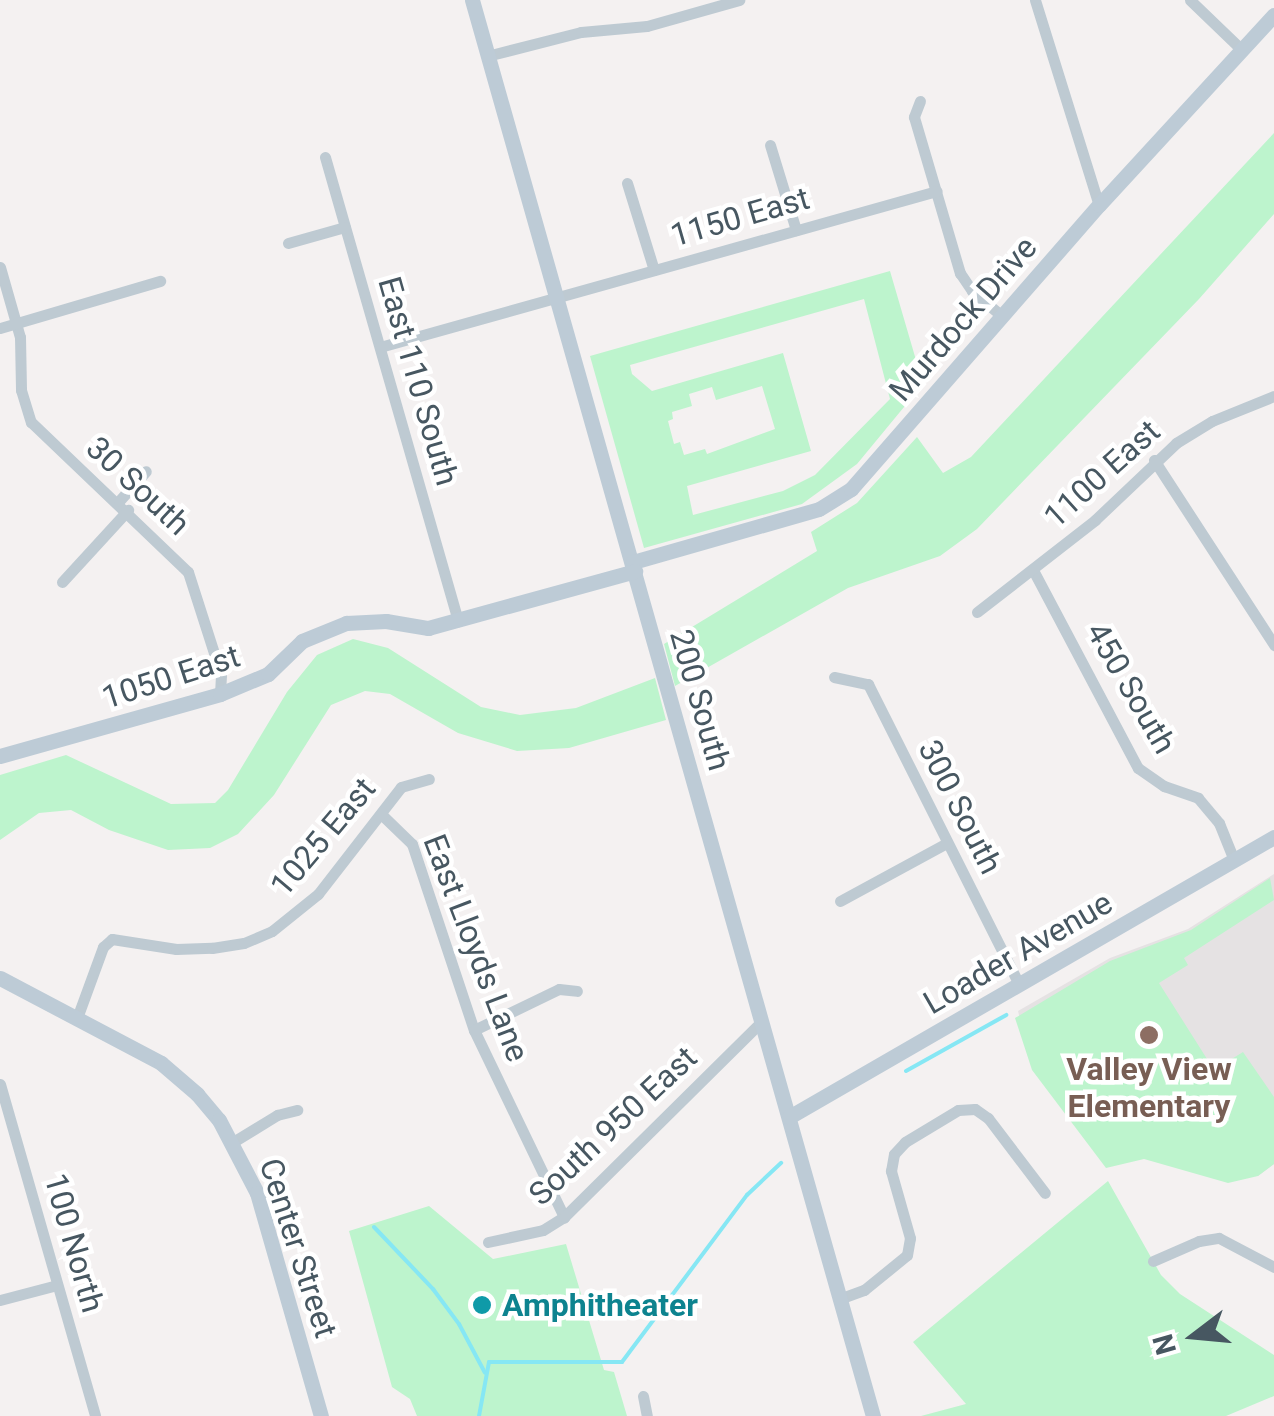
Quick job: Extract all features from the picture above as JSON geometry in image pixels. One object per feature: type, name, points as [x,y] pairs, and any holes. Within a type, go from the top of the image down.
[{"type":"street","name":"200 South","points":[[472,0],[872,1416]]},
{"type":"street","points":[[1034,0],[1099,205]]},
{"type":"street","points":[[1190,0],[1241,49]]},
{"type":"street","points":[[488,56],[581,32],[646,26],[734,1]]},
{"type":"street","name":"Murdock Drive","points":[[634,566],[819,509],[850,489],[1099,205],[1274,15]]},
{"type":"street","points":[[920,101],[914,117],[960,273],[972,291],[1002,316]]},
{"type":"street","points":[[770,145],[796,230]]},
{"type":"street","name":"East 110 South","points":[[325,157],[458,621]]},
{"type":"street","points":[[627,183],[654,270]]},
{"type":"street","name":"1150 East","points":[[380,347],[936,191]]},
{"type":"street","points":[[288,244],[345,227]]},
{"type":"street","name":"30 South","points":[[0,267],[16,324],[22,360],[21,390],[31,422],[188,572],[221,675],[220,694]]},
{"type":"street","points":[[0,328],[160,281]]},
{"type":"street","name":"1100 East","points":[[977,612],[1095,520],[1154,460],[1212,421],[1274,396]]},
{"type":"street","points":[[1154,460],[1274,645]]},
{"type":"street","points":[[62,582],[123,506],[146,470]]},
{"type":"street","name":"1050 East","points":[[0,756],[220,694],[268,674],[302,641],[346,623],[386,621],[428,628],[634,566]]},
{"type":"street","name":"450 South","points":[[1033,570],[1138,768],[1164,786],[1198,798],[1218,822],[1234,860]]},
{"type":"street","name":"300 South","points":[[834,677],[868,684],[1019,984]]},
{"type":"street","name":"1025 East","points":[[77,1018],[103,947],[112,939],[176,949],[212,948],[244,943],[272,931],[318,894],[402,787],[428,780]]},
{"type":"street","name":"East Lloyds Lane","points":[[381,814],[412,844],[474,1030],[564,1217]]},
{"type":"street","name":"Loader Avenue","points":[[789,1117],[1274,837]]},
{"type":"street","points":[[840,900],[947,842]]},
{"type":"street","name":"Center Street","points":[[1,982],[129,1043],[180,1078],[209,1106],[233,1142],[258,1193],[321,1416]]},
{"type":"street","points":[[474,1030],[560,989],[577,991]]},
{"type":"street","name":"South 950 East","points":[[488,1242],[543,1230],[564,1217],[761,1022]]},
{"type":"street","name":"100 North","points":[[0,1084],[95,1416]]},
{"type":"street","points":[[839,1298],[864,1290],[907,1256],[910,1238],[891,1170],[894,1154],[905,1142],[958,1110],[975,1109],[988,1118],[1046,1193]]},
{"type":"street","points":[[233,1142],[277,1114],[297,1110]]},
{"type":"street","points":[[1153,1261],[1199,1240],[1219,1238],[1274,1267]]},
{"type":"street","points":[[0,1300],[56,1284]]},
{"type":"street","points":[[643,1396],[647,1416]]},
{"type":"shaded area","name":"Valley View Elementary","points":[[1274,874],[1274,1164],[1258,1176],[1030,1060],[1018,1011],[1110,958],[1188,929]]},
{"type":"green space","points":[[1274,133],[1274,214],[1199,299],[977,529],[940,556],[848,588],[675,686],[664,644],[817,551],[811,532],[857,503],[917,437],[943,473],[971,457]]},
{"type":"green space","points":[[890,271],[923,384],[857,464],[802,504],[644,548],[590,356]],"holes":[[[864,299],[890,399],[815,475],[783,491],[693,515],[687,486],[811,451],[783,353],[652,391],[632,374],[630,365]],[[762,386],[775,429],[707,454],[705,449],[684,455],[680,442],[674,444],[668,421],[673,419],[672,412],[692,406],[689,394],[712,387],[716,400]]]},
{"type":"green space","points":[[353,639],[388,648],[481,707],[520,715],[576,708],[655,678],[666,720],[569,748],[517,751],[458,733],[390,694],[365,691],[331,705],[274,795],[238,834],[210,848],[168,850],[109,830],[71,810],[39,813],[0,840],[0,775],[66,755],[171,804],[215,803],[228,790],[287,692],[317,655]]},
{"type":"green space","name":"Valley View Elementary","points":[[1270,878],[1274,900],[1184,958],[1188,965],[1159,983],[1214,1070],[1243,1052],[1274,1097],[1274,1164],[1258,1176],[1228,1183],[1144,1159],[1106,1168],[1032,1070],[1015,1018],[1110,961],[1191,930]]},
{"type":"green space","points":[[1108,1181],[1161,1275],[1180,1294],[1274,1355],[1274,1396],[1226,1416],[921,1416],[966,1404],[913,1342]]},
{"type":"green space","points":[[429,1206],[493,1259],[566,1244],[604,1370],[614,1372],[627,1416],[417,1416],[410,1399],[392,1387],[349,1231]]},
{"type":"waterway","points":[[906,1071],[1006,1015]]},
{"type":"waterway","points":[[479,1416],[489,1362],[622,1362],[747,1195],[781,1163]]},
{"type":"waterway","points":[[374,1227],[433,1289],[459,1324],[485,1373]]},
{"type":"place","name":"Valley View Elementary","points":[[1149,1035]]},
{"type":"place","name":"Amphitheater","points":[[482,1305]]}]
